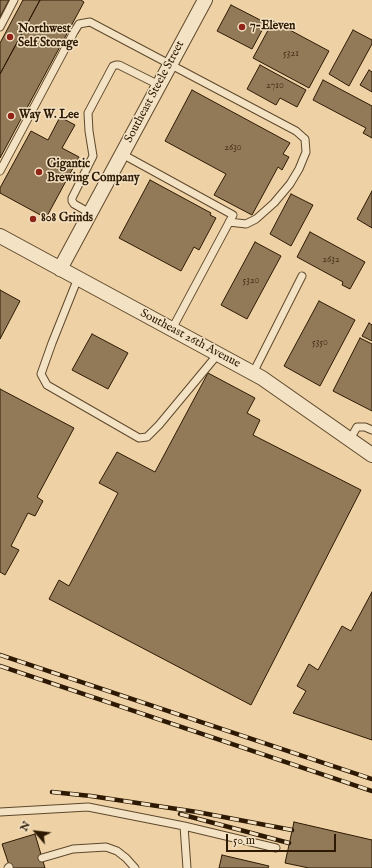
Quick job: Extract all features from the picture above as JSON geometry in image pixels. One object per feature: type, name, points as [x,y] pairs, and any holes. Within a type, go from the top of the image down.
[{"type":"street","name":"Southeast Steele Street","points":[[60,269],[205,0]]},
{"type":"street","name":"Southeast 26th Avenue","points":[[0,236],[253,373],[277,388],[372,455]]},
{"type":"lane","points":[[0,27],[14,0]]},
{"type":"lane","points":[[0,171],[74,32],[79,24],[90,22],[296,131],[304,139],[306,152],[299,169],[290,184],[274,203],[256,220],[246,224],[229,222]]},
{"type":"lane","points":[[90,213],[74,204],[72,198],[93,156],[88,113],[113,66],[119,65],[159,85]]},
{"type":"lane","points":[[122,154],[233,215],[172,329]]},
{"type":"lane","points":[[253,373],[302,276]]},
{"type":"lane","points":[[78,278],[41,374],[47,385],[139,438],[147,437],[159,425],[218,354]]},
{"type":"lane","points":[[350,440],[357,427],[364,427],[372,430]]},
{"type":"lane","points":[[0,812],[88,807],[184,826],[276,848]]},
{"type":"lane","points":[[184,826],[187,868]]},
{"type":"lane","points":[[42,858],[73,849],[106,847],[117,851],[135,868]]},
{"type":"building","points":[[0,0],[9,0],[0,17]]},
{"type":"building","name":"Northwest Self Storage","points":[[23,0],[40,0],[0,74],[0,43]]},
{"type":"building","name":"Way W. Lee","points":[[40,0],[81,0],[84,2],[0,158],[0,74]]},
{"type":"building","name":"7-Eleven","points":[[231,5],[266,23],[252,49],[217,31]]},
{"type":"building","points":[[273,21],[329,51],[309,88],[253,58]]},
{"type":"building","points":[[353,30],[372,40],[372,44],[349,86],[329,74]]},
{"type":"building","points":[[260,65],[306,90],[297,107],[280,98],[276,105],[247,89]]},
{"type":"building","points":[[369,70],[372,72],[372,92],[360,85]]},
{"type":"building","points":[[323,80],[372,106],[372,138],[363,133],[366,128],[313,100]]},
{"type":"building","points":[[192,90],[290,143],[283,154],[289,157],[282,170],[278,167],[252,215],[214,195],[226,174],[165,141]]},
{"type":"building","name":"Gigantic Brewing Company","points":[[60,117],[75,125],[62,148],[79,157],[46,218],[0,193],[0,188],[31,131],[48,140]]},
{"type":"building","points":[[150,180],[211,213],[210,215],[216,218],[199,250],[194,247],[181,271],[119,238]]},
{"type":"building","points":[[372,191],[372,228],[357,219]]},
{"type":"building","points":[[291,194],[313,205],[291,246],[270,234]]},
{"type":"building","points":[[310,232],[365,262],[350,289],[342,285],[343,282],[297,257]]},
{"type":"building","points":[[255,242],[281,256],[247,319],[221,305]]},
{"type":"building","points":[[0,290],[20,301],[0,339]]},
{"type":"building","points":[[319,301],[355,320],[320,386],[284,366]]},
{"type":"building","points":[[369,323],[372,325],[372,341],[362,336]]},
{"type":"building","points":[[92,334],[128,353],[108,389],[72,370]]},
{"type":"building","points":[[360,338],[372,344],[372,411],[333,391]]},
{"type":"building","points":[[208,373],[255,398],[247,413],[260,420],[253,435],[361,490],[251,705],[49,599],[59,580],[69,586],[118,493],[99,483],[117,452],[155,472]]},
{"type":"building","points":[[0,389],[74,428],[37,497],[43,501],[35,516],[28,513],[11,546],[19,550],[5,575],[0,572]]},
{"type":"building","points":[[372,592],[372,740],[293,713],[306,691],[297,686],[309,664],[318,670],[342,626],[351,631]]},
{"type":"building","points":[[294,822],[372,840],[372,868],[309,868],[285,863]]},
{"type":"building","points":[[35,834],[45,868],[10,868],[2,844]]},
{"type":"building","points":[[222,855],[269,866],[268,868],[219,868]]},
{"type":"railway","points":[[0,655],[372,779]]},
{"type":"railway","points":[[0,666],[372,791]]},
{"type":"railway","points":[[52,792],[91,796],[197,812],[292,830]]},
{"type":"railway","points":[[180,814],[289,843]]},
{"type":"place","name":"7-Eleven","points":[[242,27]]},
{"type":"place","name":"Northwest Self Storage","points":[[10,37]]},
{"type":"place","name":"Way W. Lee","points":[[11,116]]},
{"type":"place","name":"Gigantic Brewing Company","points":[[39,172]]},
{"type":"place","name":"808 Grinds","points":[[33,219]]}]
